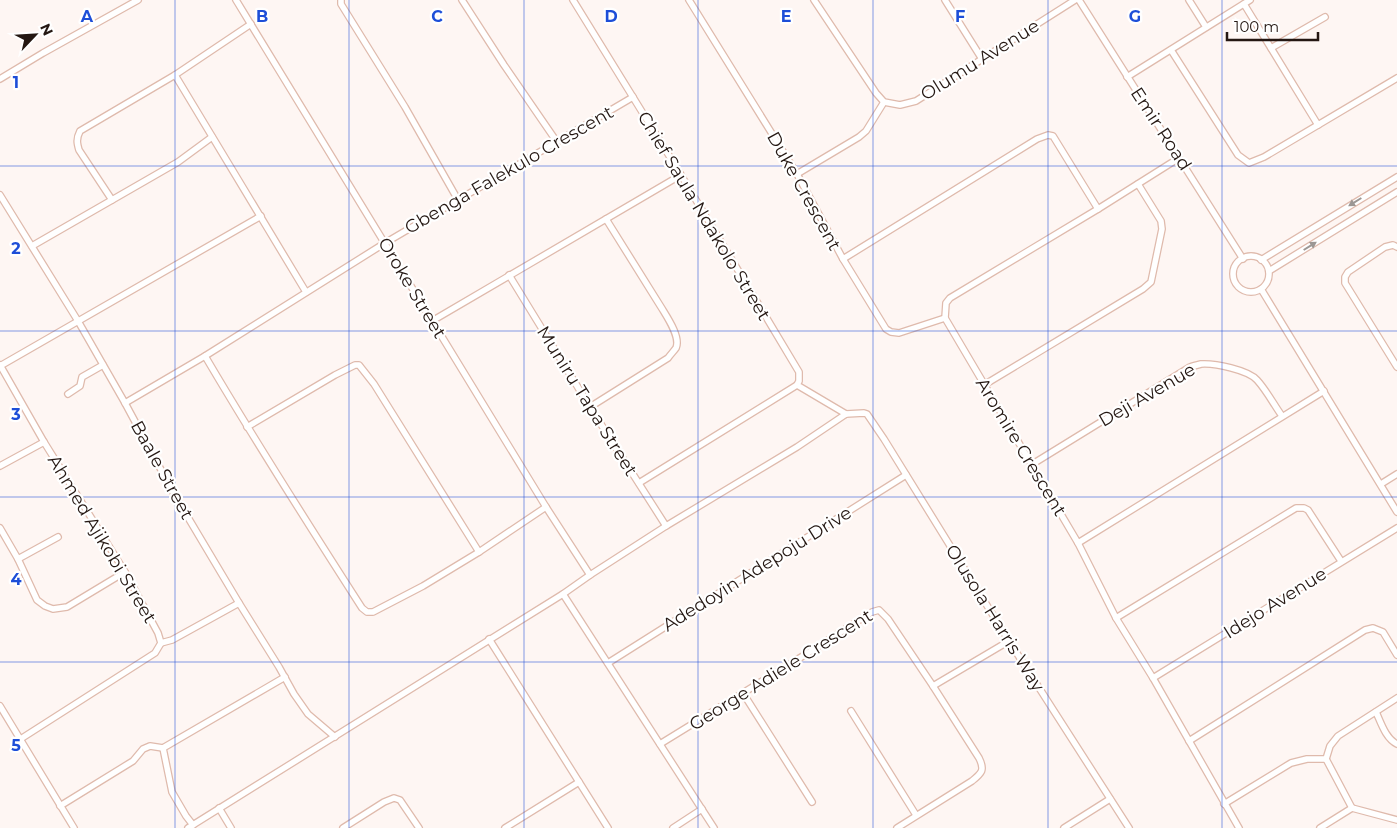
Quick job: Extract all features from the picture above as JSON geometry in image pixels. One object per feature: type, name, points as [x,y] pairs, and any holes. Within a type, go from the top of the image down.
[{"type":"street","points":[[0,79],[59,43],[138,0]]},
{"type":"street","name":"Oroke Street","points":[[236,0],[546,507],[590,575]]},
{"type":"street","points":[[340,0],[405,107],[458,200]]},
{"type":"street","points":[[462,0],[557,142]]},
{"type":"street","name":"Chief Saula Ndakolo Street","points":[[573,0],[680,174],[798,372],[799,380],[797,385]]},
{"type":"street","name":"Duke Crescent","points":[[689,0],[798,174],[843,260],[886,329],[899,333],[945,318]]},
{"type":"street","points":[[798,174],[859,138],[866,131],[884,102],[876,93],[814,0]]},
{"type":"street","points":[[945,0],[982,59]]},
{"type":"street","name":"Olumu Avenue","points":[[884,102],[900,105],[916,101],[1077,0]]},
{"type":"street","name":"Emir Road","points":[[1077,0],[1243,259]]},
{"type":"street","points":[[1188,0],[1206,28]]},
{"type":"street","points":[[1127,77],[1250,0]]},
{"type":"street","points":[[1244,4],[1318,125]]},
{"type":"street","points":[[1271,48],[1325,17]]},
{"type":"street","points":[[112,200],[79,150],[77,144],[80,131],[175,75],[251,24]]},
{"type":"street","points":[[1171,50],[1238,155],[1248,163],[1264,157],[1397,78]]},
{"type":"street","points":[[175,75],[306,292]]},
{"type":"street","name":"Gbenga Falekulo Crescent","points":[[125,403],[205,356],[384,243],[633,97]]},
{"type":"street","points":[[843,260],[1037,139],[1048,135],[1053,136],[1098,209]]},
{"type":"street","points":[[32,246],[178,162],[212,137]]},
{"type":"street","points":[[945,318],[946,303],[950,298],[1179,158]]},
{"type":"street","points":[[432,321],[680,174]]},
{"type":"street","points":[[1261,260],[1397,177]]},
{"type":"street","points":[[984,385],[1143,289],[1151,282],[1161,240],[1161,221],[1138,184]]},
{"type":"street","points":[[1384,184],[1390,196]]},
{"type":"street","points":[[1269,272],[1397,192]]},
{"type":"street","name":"Baale Street","points":[[0,195],[78,321],[174,494],[294,694],[308,714],[335,737]]},
{"type":"street","points":[[0,366],[261,216]]},
{"type":"street","points":[[590,407],[668,358],[676,347],[677,339],[665,314],[606,218]]},
{"type":"street","points":[[1397,247],[1393,245],[1386,247],[1348,272],[1345,277],[1345,283],[1397,367]]},
{"type":"street","points":[[1252,256],[1261,260],[1267,266],[1269,272],[1268,282],[1261,289],[1250,292],[1245,291],[1236,283],[1235,267],[1243,259],[1252,256]]},
{"type":"street","name":"Muniru Tapa Street","points":[[509,276],[666,526]]},
{"type":"street","points":[[1261,289],[1397,512]]},
{"type":"street","name":"Aromire Crescent","points":[[945,318],[1078,543],[1116,618],[1153,678],[1239,828]]},
{"type":"street","points":[[205,356],[246,426],[356,600],[367,612],[373,612],[424,586],[546,507]]},
{"type":"street","points":[[246,426],[335,375],[359,364],[374,384],[479,552]]},
{"type":"street","name":"Deji Avenue","points":[[1031,464],[1190,367],[1200,364],[1211,364],[1228,368],[1256,379],[1282,416]]},
{"type":"street","points":[[68,394],[80,386],[82,377],[103,365]]},
{"type":"street","name":"Ahmed Ajikobi Street","points":[[0,366],[44,442],[125,572],[158,633],[161,643],[155,653],[20,740]]},
{"type":"street","points":[[163,748],[172,792],[190,826],[563,594],[666,526],[797,447],[846,414],[797,385],[639,483]]},
{"type":"street","points":[[1078,543],[1324,391]]},
{"type":"street","name":"Olusola Harris Way","points":[[846,414],[864,413],[870,418],[1009,641],[1129,828]]},
{"type":"street","points":[[0,466],[44,442]]},
{"type":"street","points":[[1381,484],[1397,474]]},
{"type":"street","name":"Adedoyin Adepoju Drive","points":[[608,663],[906,475]]},
{"type":"street","points":[[1116,618],[1296,508],[1308,510],[1341,561]]},
{"type":"street","points":[[0,528],[18,559],[37,600],[53,609],[68,607],[125,572]]},
{"type":"street","name":"Idejo Avenue","points":[[1153,678],[1397,528]]},
{"type":"street","points":[[18,559],[58,537]]},
{"type":"street","points":[[563,594],[714,828]]},
{"type":"street","points":[[161,643],[172,640],[239,603]]},
{"type":"street","name":"George Adiele Crescent","points":[[660,744],[877,610],[888,619],[933,686],[979,758],[983,768],[980,775],[972,782],[897,828]]},
{"type":"street","points":[[1189,741],[1365,630],[1373,628],[1383,632],[1397,655]]},
{"type":"street","points":[[489,639],[608,828]]},
{"type":"street","points":[[933,686],[1009,641]]},
{"type":"street","points":[[60,806],[133,760],[143,749],[150,746],[163,748],[285,677]]},
{"type":"street","points":[[743,694],[812,802]]},
{"type":"street","points":[[1352,808],[1326,759],[1330,746],[1338,736],[1397,698]]},
{"type":"street","points":[[0,706],[74,828]]},
{"type":"street","points":[[851,711],[916,815]]},
{"type":"street","points":[[1376,712],[1385,731],[1393,742],[1397,744]]},
{"type":"street","points":[[1224,804],[1291,763],[1307,759],[1326,759]]},
{"type":"street","points":[[505,828],[514,826],[579,782]]},
{"type":"street","points":[[343,828],[384,802],[394,798],[400,800],[419,828]]},
{"type":"street","points":[[1064,828],[1110,799]]},
{"type":"street","points":[[218,808],[231,828]]},
{"type":"street","points":[[1320,828],[1352,808],[1397,820]]},
{"type":"street","points":[[673,828],[702,810]]}]
